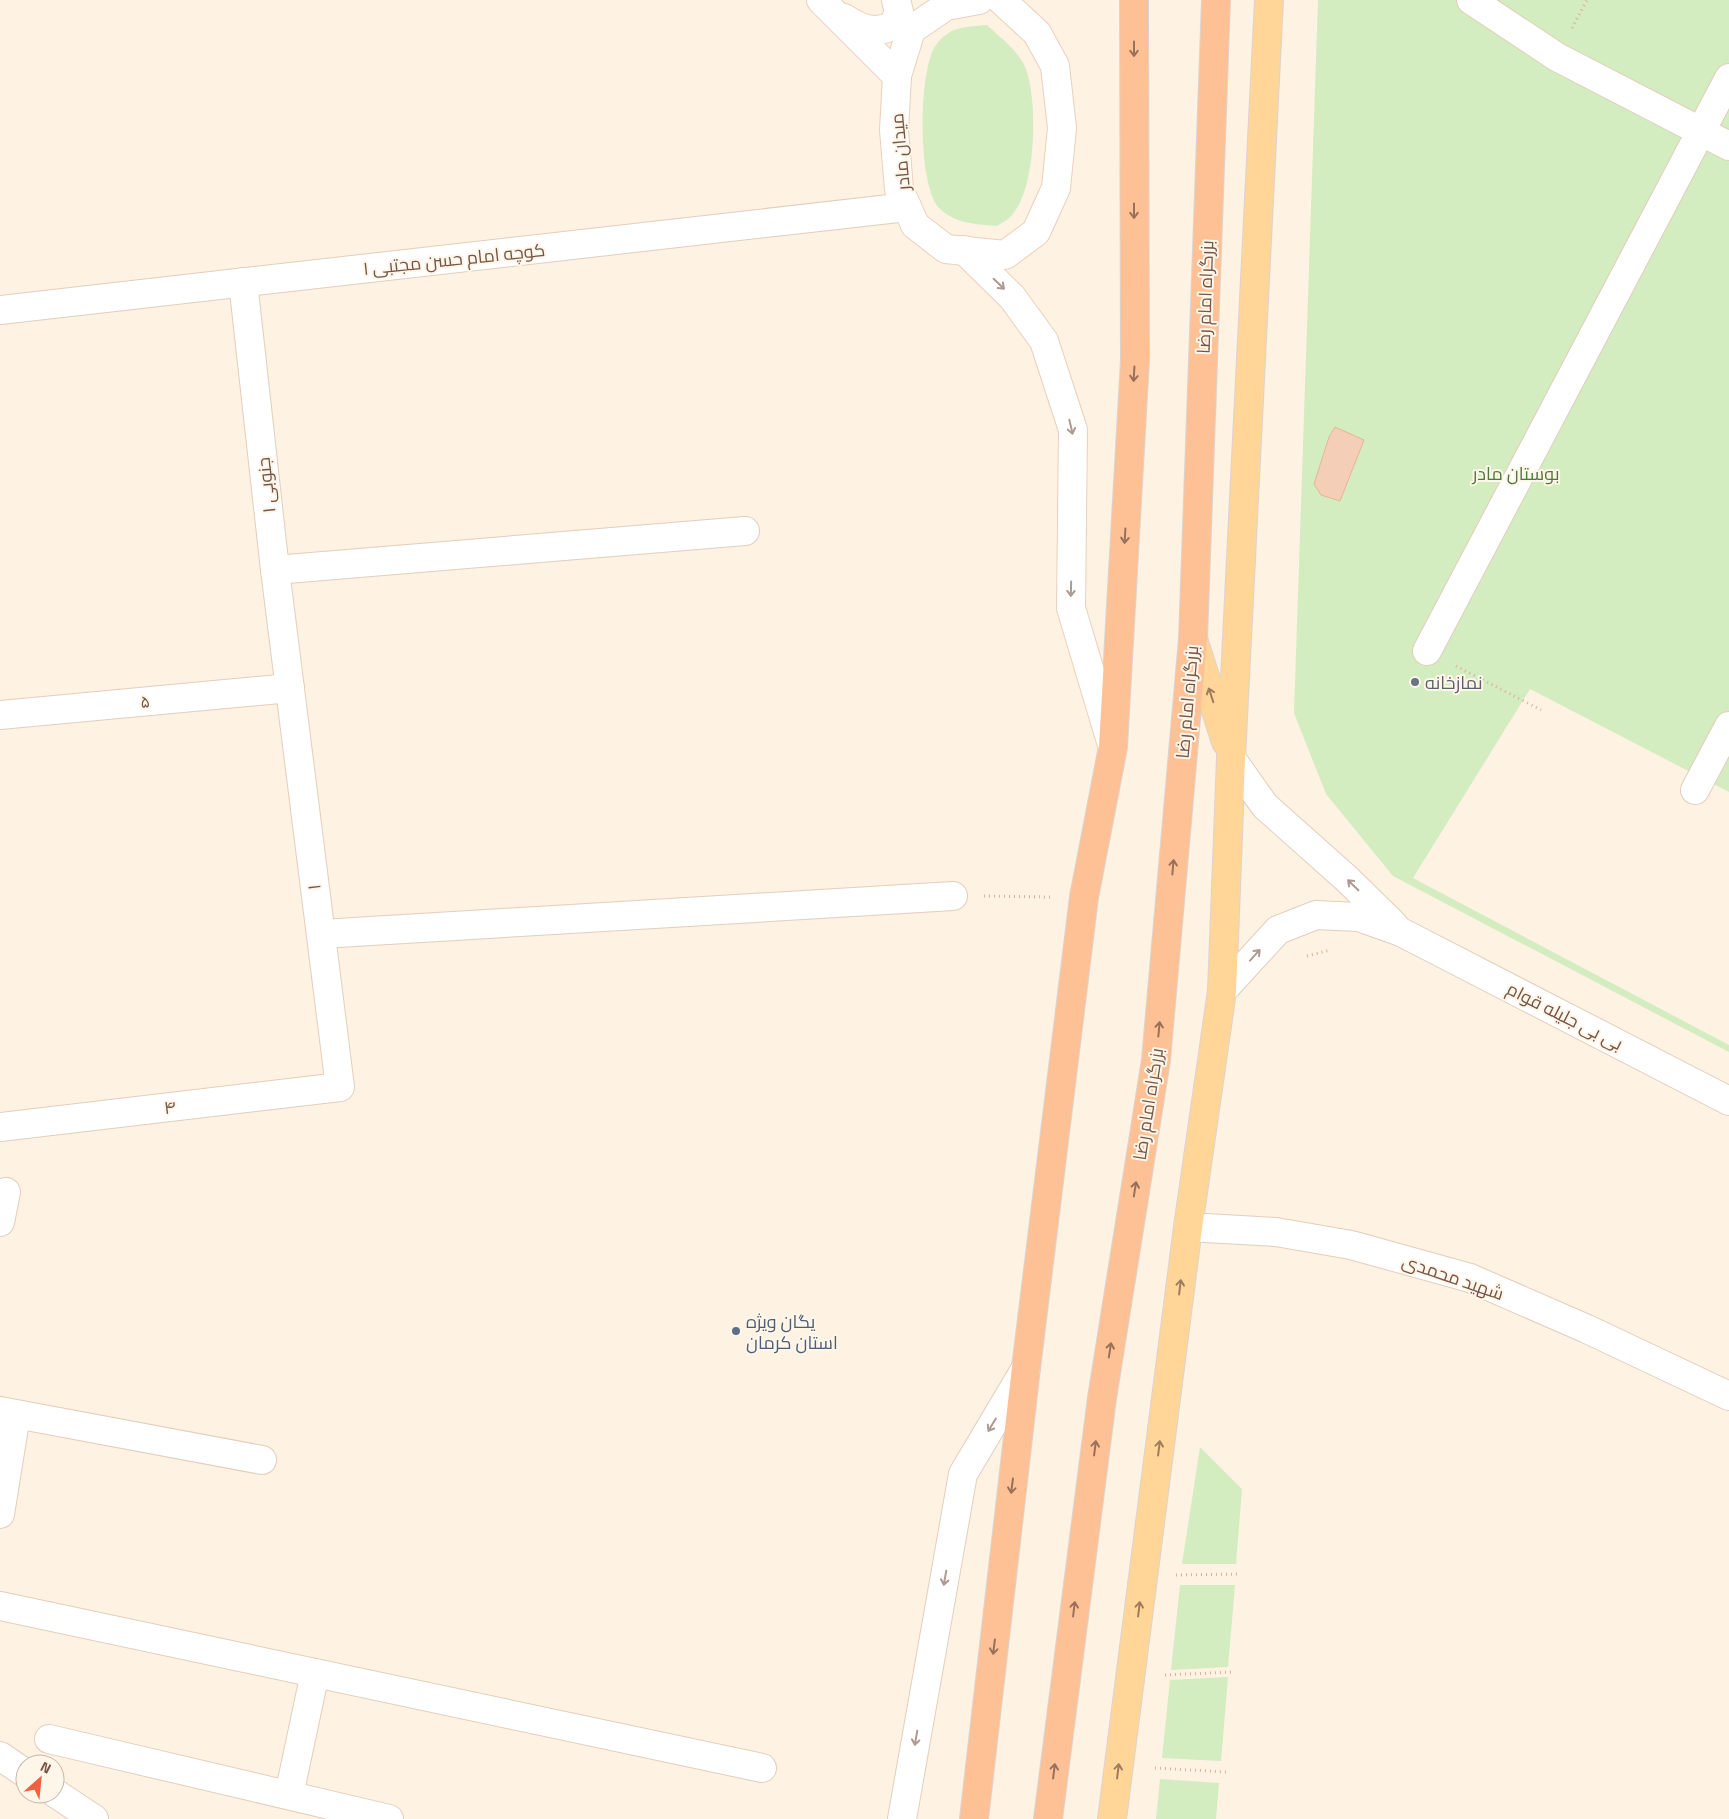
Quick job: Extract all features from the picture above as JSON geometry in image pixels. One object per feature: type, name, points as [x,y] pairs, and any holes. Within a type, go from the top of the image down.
[{"type":"highway","points":[[974,1819],[1026,1368],[1084,897],[1112,747],[1135,360],[1134,0]]},
{"type":"highway","name":"بزرگراه امام رضا","points":[[1048,1819],[1102,1398],[1156,1060],[1193,639],[1216,0]]},
{"type":"main road","points":[[1112,1819],[1188,1227],[1222,991],[1231,758],[1269,0]]},
{"type":"main road","points":[[1193,639],[1231,758]]},
{"type":"street","points":[[825,4],[857,26],[871,31],[893,26],[899,12],[896,0]]},
{"type":"street","name":"میدان مادر","points":[[979,0],[936,3],[911,30],[897,76],[895,140],[899,189],[915,226],[946,249],[1005,256],[1036,232],[1056,188],[1062,128],[1055,66],[1037,33],[1001,0]]},
{"type":"street","points":[[1471,0],[1557,57],[1729,146]]},
{"type":"street","points":[[825,4],[897,76]]},
{"type":"street","points":[[1427,651],[1729,78]]},
{"type":"street","name":"کوچه امام حسن مجتبی ۱","points":[[0,310],[907,207]]},
{"type":"street","points":[[964,250],[1012,297],[1044,341],[1073,430],[1070,608],[1112,747]]},
{"type":"street","name":"۱ جنوبی","points":[[243,282],[290,688]]},
{"type":"street","points":[[276,570],[745,531]]},
{"type":"street","name":"۵","points":[[0,715],[290,688]]},
{"type":"street","name":"۱‍","points":[[290,688],[340,1087]]},
{"type":"street","points":[[1695,790],[1729,726]]},
{"type":"street","points":[[1231,758],[1265,806],[1342,875],[1400,932]]},
{"type":"street","points":[[321,934],[953,896]]},
{"type":"street","points":[[1222,991],[1278,930],[1316,915],[1359,917],[1400,932]]},
{"type":"street","name":"بی بی جلیله قوام","points":[[1400,932],[1729,1100]]},
{"type":"street","name":"۴","points":[[0,1127],[340,1087]]},
{"type":"street","points":[[0,1222],[6,1192]]},
{"type":"street","name":"شهید محمدی","points":[[1188,1227],[1276,1232],[1351,1245],[1470,1278],[1729,1396]]},
{"type":"street","points":[[902,1819],[963,1474],[1026,1368]]},
{"type":"street","points":[[0,1514],[8,1413],[262,1460]]},
{"type":"street","points":[[0,1606],[762,1768]]},
{"type":"street","points":[[289,1795],[315,1673]]},
{"type":"street","points":[[49,1739],[389,1819]]},
{"type":"street","points":[[0,1756],[15,1766]]},
{"type":"street","points":[[65,1800],[94,1819]]},
{"type":"path","points":[[1427,651],[1541,710]]},
{"type":"path","points":[[953,896],[1084,897]]},
{"type":"path","points":[[1175,1575],[1241,1574]]},
{"type":"path","points":[[1165,1675],[1233,1672]]},
{"type":"path","points":[[1156,1768],[1226,1772]]},
{"type":"green space","name":"بوستان مادر","points":[[1318,0],[1729,0],[1729,792],[1530,689],[1413,878],[1729,1045],[1729,1052],[1393,876],[1326,794],[1294,713]]},
{"type":"green space","points":[[987,25],[1012,48],[1022,61],[1028,76],[1033,107],[1032,147],[1026,186],[1020,203],[1012,215],[997,226],[974,224],[953,218],[940,209],[932,197],[924,154],[923,102],[930,58],[936,45],[953,31],[965,27]]},
{"type":"green space","points":[[1200,1447],[1242,1489],[1236,1564],[1182,1564]]},
{"type":"green space","points":[[1180,1585],[1235,1585],[1228,1667],[1171,1670]]},
{"type":"green space","points":[[1228,1677],[1221,1761],[1162,1758],[1170,1680]]},
{"type":"green space","points":[[1160,1779],[1219,1783],[1216,1819],[1156,1819]]},
{"type":"building","points":[[1335,427],[1364,440],[1340,501],[1321,495],[1314,484],[1329,437]]},
{"type":"place","name":"نمازخانه","points":[[1415,682]]},
{"type":"place","name":"یگان ویژه استان کرمان","points":[[736,1331]]}]
